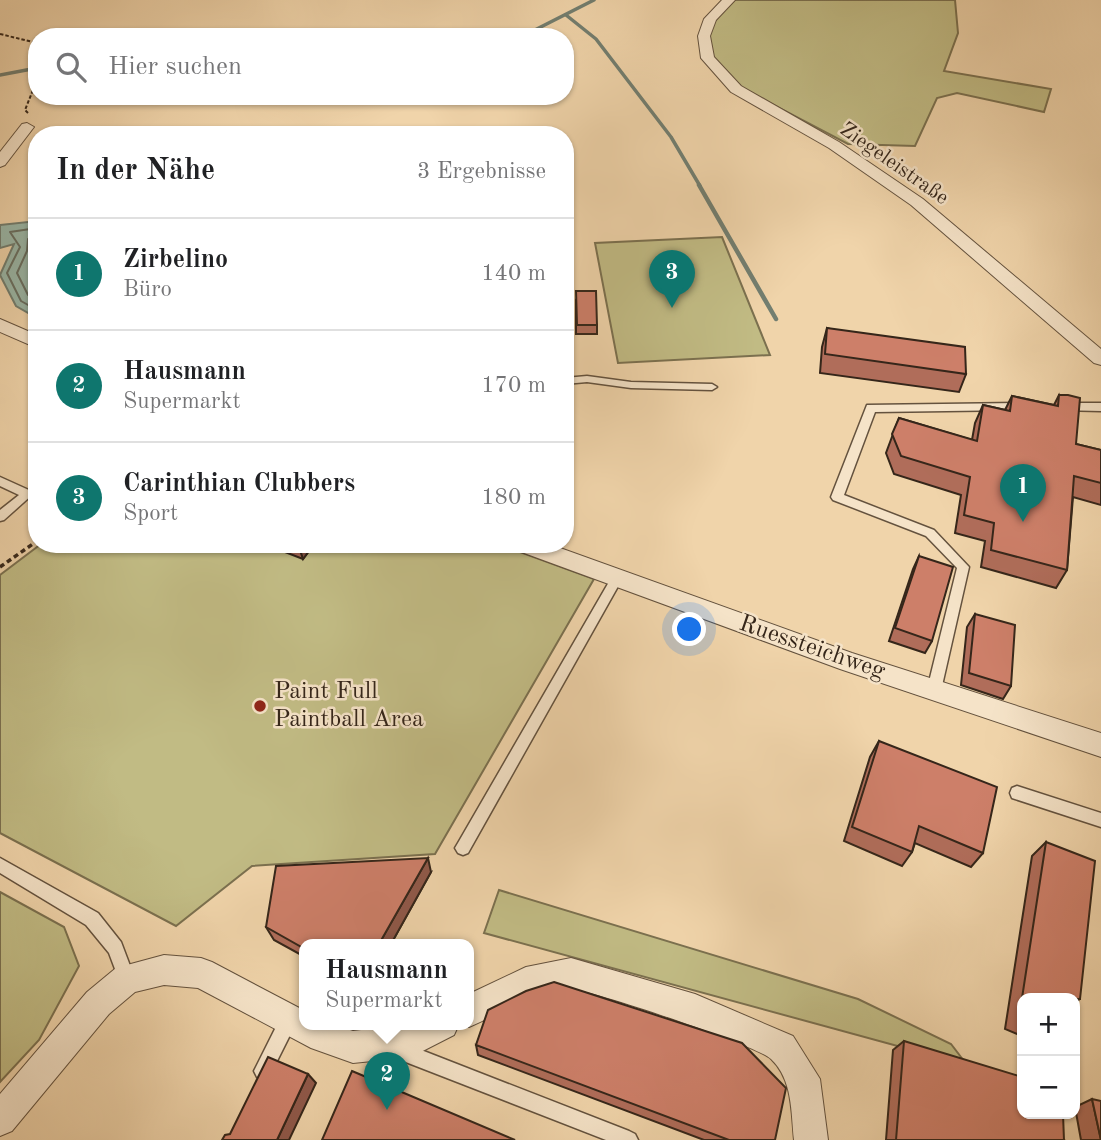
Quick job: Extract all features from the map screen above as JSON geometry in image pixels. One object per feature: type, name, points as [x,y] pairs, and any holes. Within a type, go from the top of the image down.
[{"type":"street","name":"Ziegeleistraße","points":[[729,0],[710,19],[704,36],[708,58],[736,89],[834,145],[917,202],[1101,359]]},
{"type":"street","points":[[0,162],[27,127]]},
{"type":"street","points":[[0,325],[28,338]]},
{"type":"street","name":"Ruessteichweg","points":[[549,553],[934,690],[1101,745]]},
{"type":"street","points":[[0,1119],[99,1003],[127,979],[164,970],[201,973],[299,1024]]},
{"type":"street","points":[[474,1008],[526,982],[571,973],[695,1010],[782,1046],[804,1079],[811,1140]]},
{"type":"street","points":[[309,1030],[353,1047],[411,1041],[432,1030]]},
{"type":"lane","points":[[574,380],[712,387]]},
{"type":"lane","points":[[934,690],[963,567],[930,533],[837,497],[871,408],[1033,407]]},
{"type":"lane","points":[[1047,407],[1101,407]]},
{"type":"lane","points":[[0,481],[27,494],[0,517]]},
{"type":"lane","points":[[463,848],[617,578]]},
{"type":"lane","points":[[1017,793],[1101,820]]},
{"type":"lane","points":[[0,865],[92,919],[115,948],[127,979]]},
{"type":"lane","points":[[252,1092],[289,1019]]},
{"type":"lane","points":[[385,1045],[629,1140]]},
{"type":"path","points":[[0,34],[28,41]]},
{"type":"path","points":[[27,127],[32,117],[25,110],[28,102]]},
{"type":"path","points":[[0,567],[28,547]]},
{"type":"shaded area","points":[[733,0],[955,0],[958,33],[944,71],[1051,89],[1044,112],[957,93],[937,98],[915,146],[848,144],[743,89],[713,57],[709,38],[711,25]]},
{"type":"shaded area","points":[[722,237],[770,355],[618,363],[595,243]]},
{"type":"shaded area","name":"Paint Full Paintball Area","points":[[29,553],[523,553],[594,579],[435,854],[252,866],[176,926],[0,833],[0,575]]},
{"type":"shaded area","points":[[499,890],[858,999],[951,1044],[967,1065],[484,933]]},
{"type":"shaded area","points":[[0,892],[64,927],[79,966],[39,1040],[0,1082]]},
{"type":"water","points":[[28,222],[28,313],[16,306],[0,275],[14,244],[0,248],[0,225]]},
{"type":"building","points":[[576,291],[596,291],[597,325],[577,325]]},
{"type":"building","points":[[827,328],[965,347],[966,374],[825,354]]},
{"type":"building","points":[[1059,395],[1080,398],[1076,444],[1101,450],[1101,483],[1074,476],[1067,570],[991,550],[994,523],[964,515],[970,477],[901,456],[892,434],[899,418],[977,441],[983,405],[1010,411],[1012,396],[1058,406]]},
{"type":"building","points":[[919,556],[953,567],[932,641],[895,628]]},
{"type":"building","points":[[975,614],[1015,625],[1011,686],[969,673]]},
{"type":"building","points":[[879,741],[997,787],[983,853],[919,826],[912,852],[852,827]]},
{"type":"building","points":[[1046,842],[1095,861],[1080,999],[1080,993],[1023,993]]},
{"type":"building","points":[[428,858],[382,939],[299,939],[299,946],[266,927],[276,866]]},
{"type":"building","points":[[554,982],[742,1043],[786,1088],[775,1140],[729,1140],[476,1045],[488,1010],[526,991]]},
{"type":"building","points":[[904,1041],[1017,1075],[1017,1119],[1063,1119],[1064,1140],[896,1140]]},
{"type":"building","points":[[268,1057],[308,1074],[277,1140],[222,1140],[225,1135],[230,1134]]},
{"type":"building","points":[[352,1071],[515,1140],[322,1140]]},
{"type":"building","points":[[1092,1099],[1101,1101],[1101,1140]]},
{"type":"waterway","points":[[539,28],[594,0]]},
{"type":"waterway","points":[[566,15],[596,39],[671,137],[700,186]]},
{"type":"waterway","points":[[0,75],[28,70]]},
{"type":"waterway","points":[[699,185],[776,319]]},
{"type":"place","name":"Carinthian Clubbers","points":[[672,308]]},
{"type":"place","name":"Zirbelino","points":[[1023,522]]},
{"type":"place","name":"Paint Full Paintball Area","points":[[260,706]]},
{"type":"place","name":"Hausmann","points":[[387,1110]]}]
